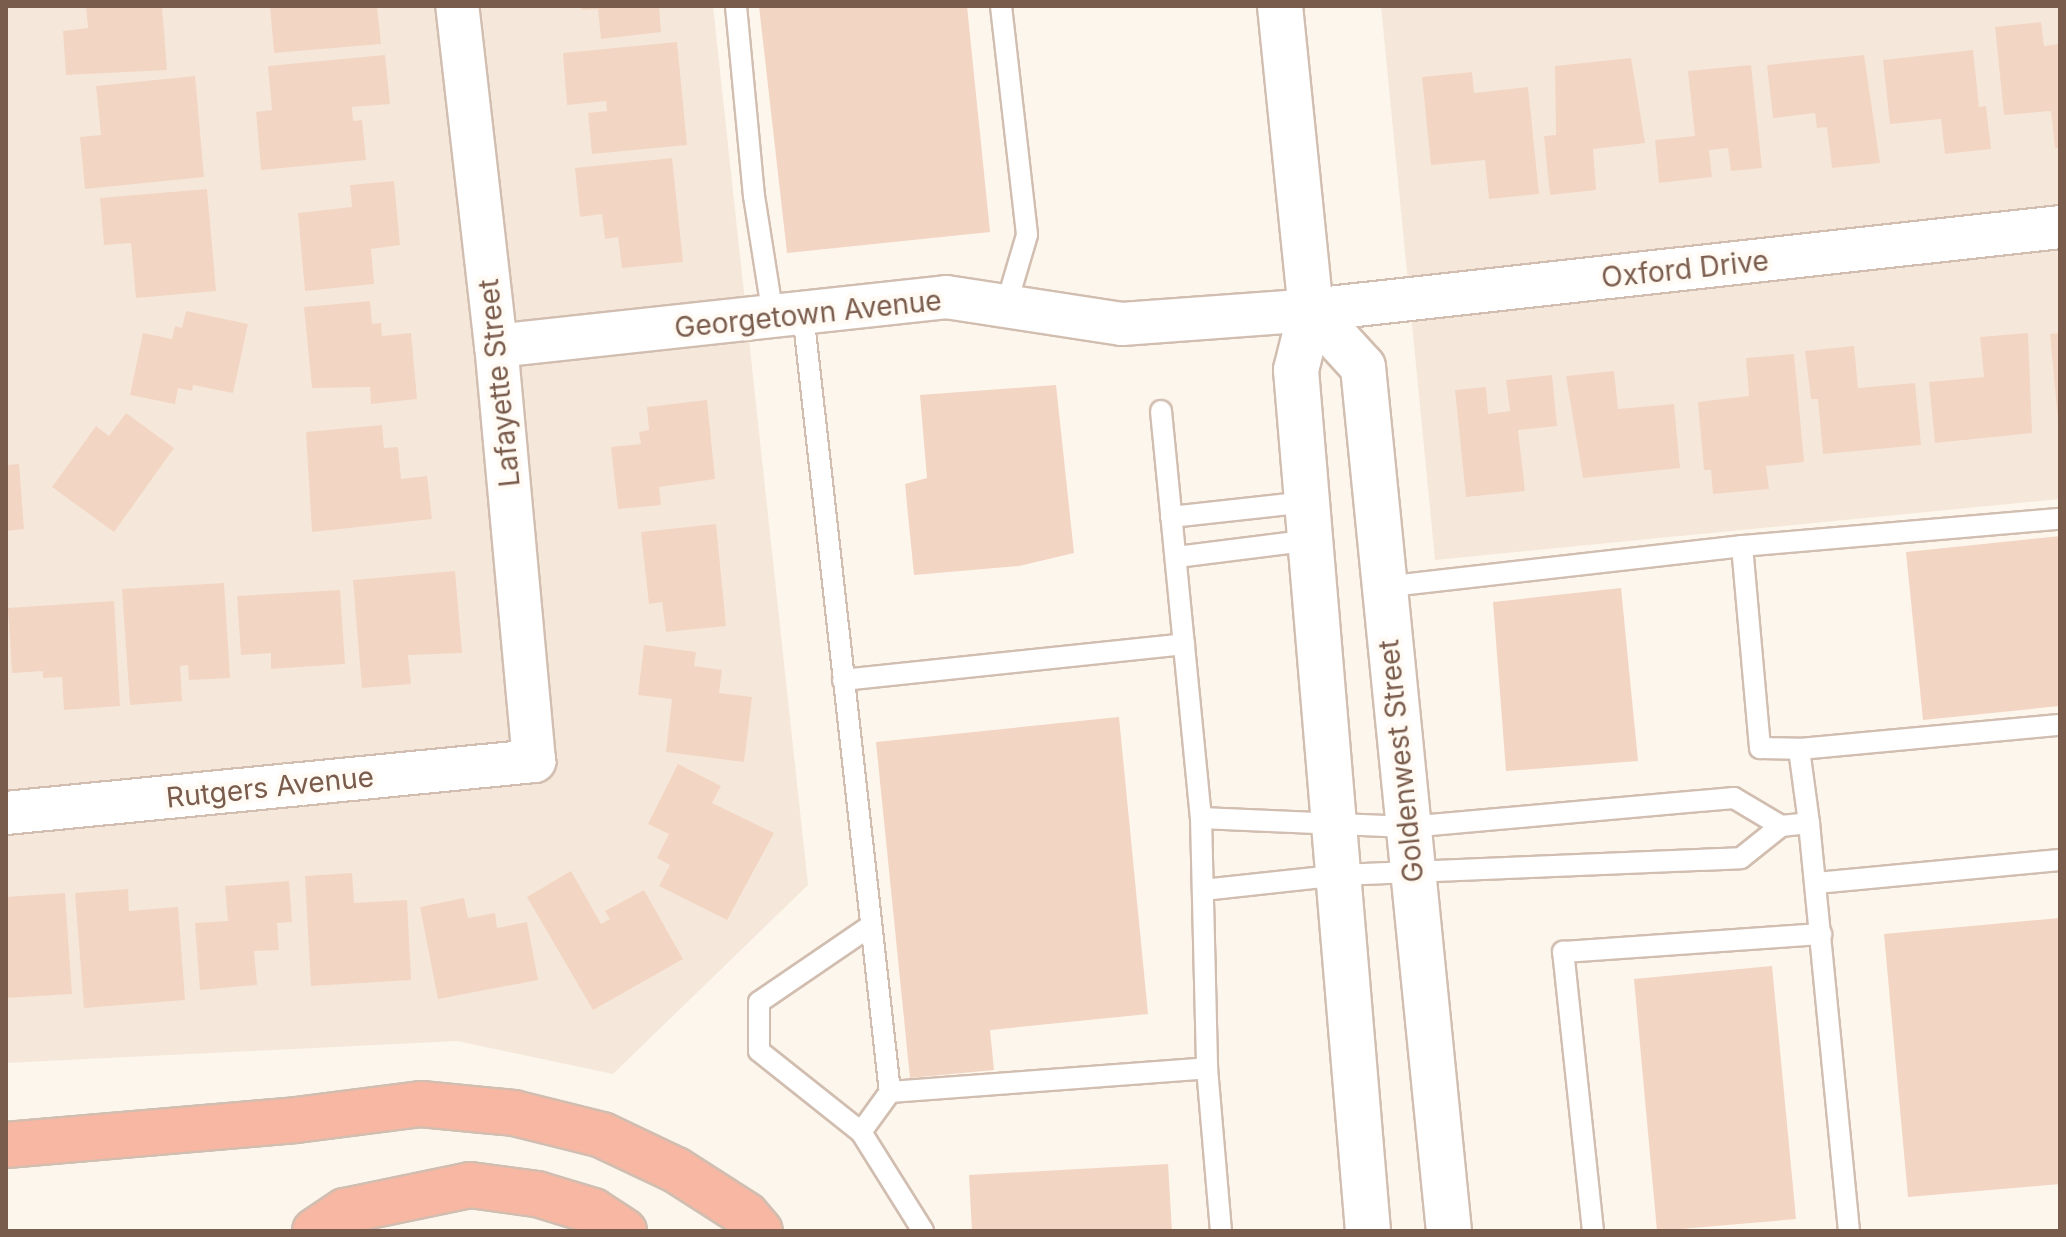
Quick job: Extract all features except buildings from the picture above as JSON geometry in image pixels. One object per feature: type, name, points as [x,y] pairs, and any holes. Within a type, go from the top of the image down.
[{"type":"highway","points":[[6,1145],[421,1104],[514,1113],[602,1135],[676,1170],[746,1215],[760,1231]]},
{"type":"highway","points":[[315,1231],[345,1211],[470,1185],[537,1194],[593,1211],[624,1231]]},
{"type":"main road","points":[[1280,6],[1311,310],[1296,370],[1338,828],[1368,1231]]},
{"type":"main road","name":"Goldenwest Street","points":[[1311,310],[1363,367],[1449,1231]]},
{"type":"street","name":"Lafayette Street","points":[[457,6],[496,346],[534,761]]},
{"type":"street","name":"Oxford Drive","points":[[1311,310],[2060,227]]},
{"type":"street","name":"Georgetown Avenue","points":[[496,346],[946,297],[1122,324],[1311,310]]},
{"type":"street","name":"Rutgers Avenue","points":[[6,813],[534,761]]},
{"type":"lane","points":[[736,6],[754,196],[788,314],[843,680],[890,1092],[861,1132]]},
{"type":"lane","points":[[1001,6],[1027,235],[1006,306]]},
{"type":"lane","points":[[1161,411],[1201,818],[1207,1068],[1221,1231]]},
{"type":"lane","points":[[1171,517],[1309,521]]},
{"type":"lane","points":[[1383,587],[1742,546],[2060,519]]},
{"type":"lane","points":[[1177,557],[1309,521]]},
{"type":"lane","points":[[1742,546],[1760,748],[1799,749],[2060,725]]},
{"type":"lane","points":[[843,680],[1184,644]]},
{"type":"lane","points":[[1799,749],[1816,883],[1849,1231]]},
{"type":"lane","points":[[1201,818],[1338,828],[1408,827],[1734,798],[1781,826]]},
{"type":"lane","points":[[1203,890],[1340,875],[1413,875],[1741,858],[1781,826],[1809,823]]},
{"type":"lane","points":[[1816,883],[2060,860]]},
{"type":"lane","points":[[869,927],[759,1002],[755,1027],[759,1051],[861,1132],[923,1231]]},
{"type":"lane","points":[[1593,1231],[1563,952],[1821,934]]},
{"type":"lane","points":[[890,1092],[1207,1068]]},
{"type":"shaded area","points":[[6,6],[713,6],[808,885],[613,1074],[457,1041],[6,1063]]},
{"type":"shaded area","points":[[1381,6],[2060,6],[2060,499],[1435,560]]}]
